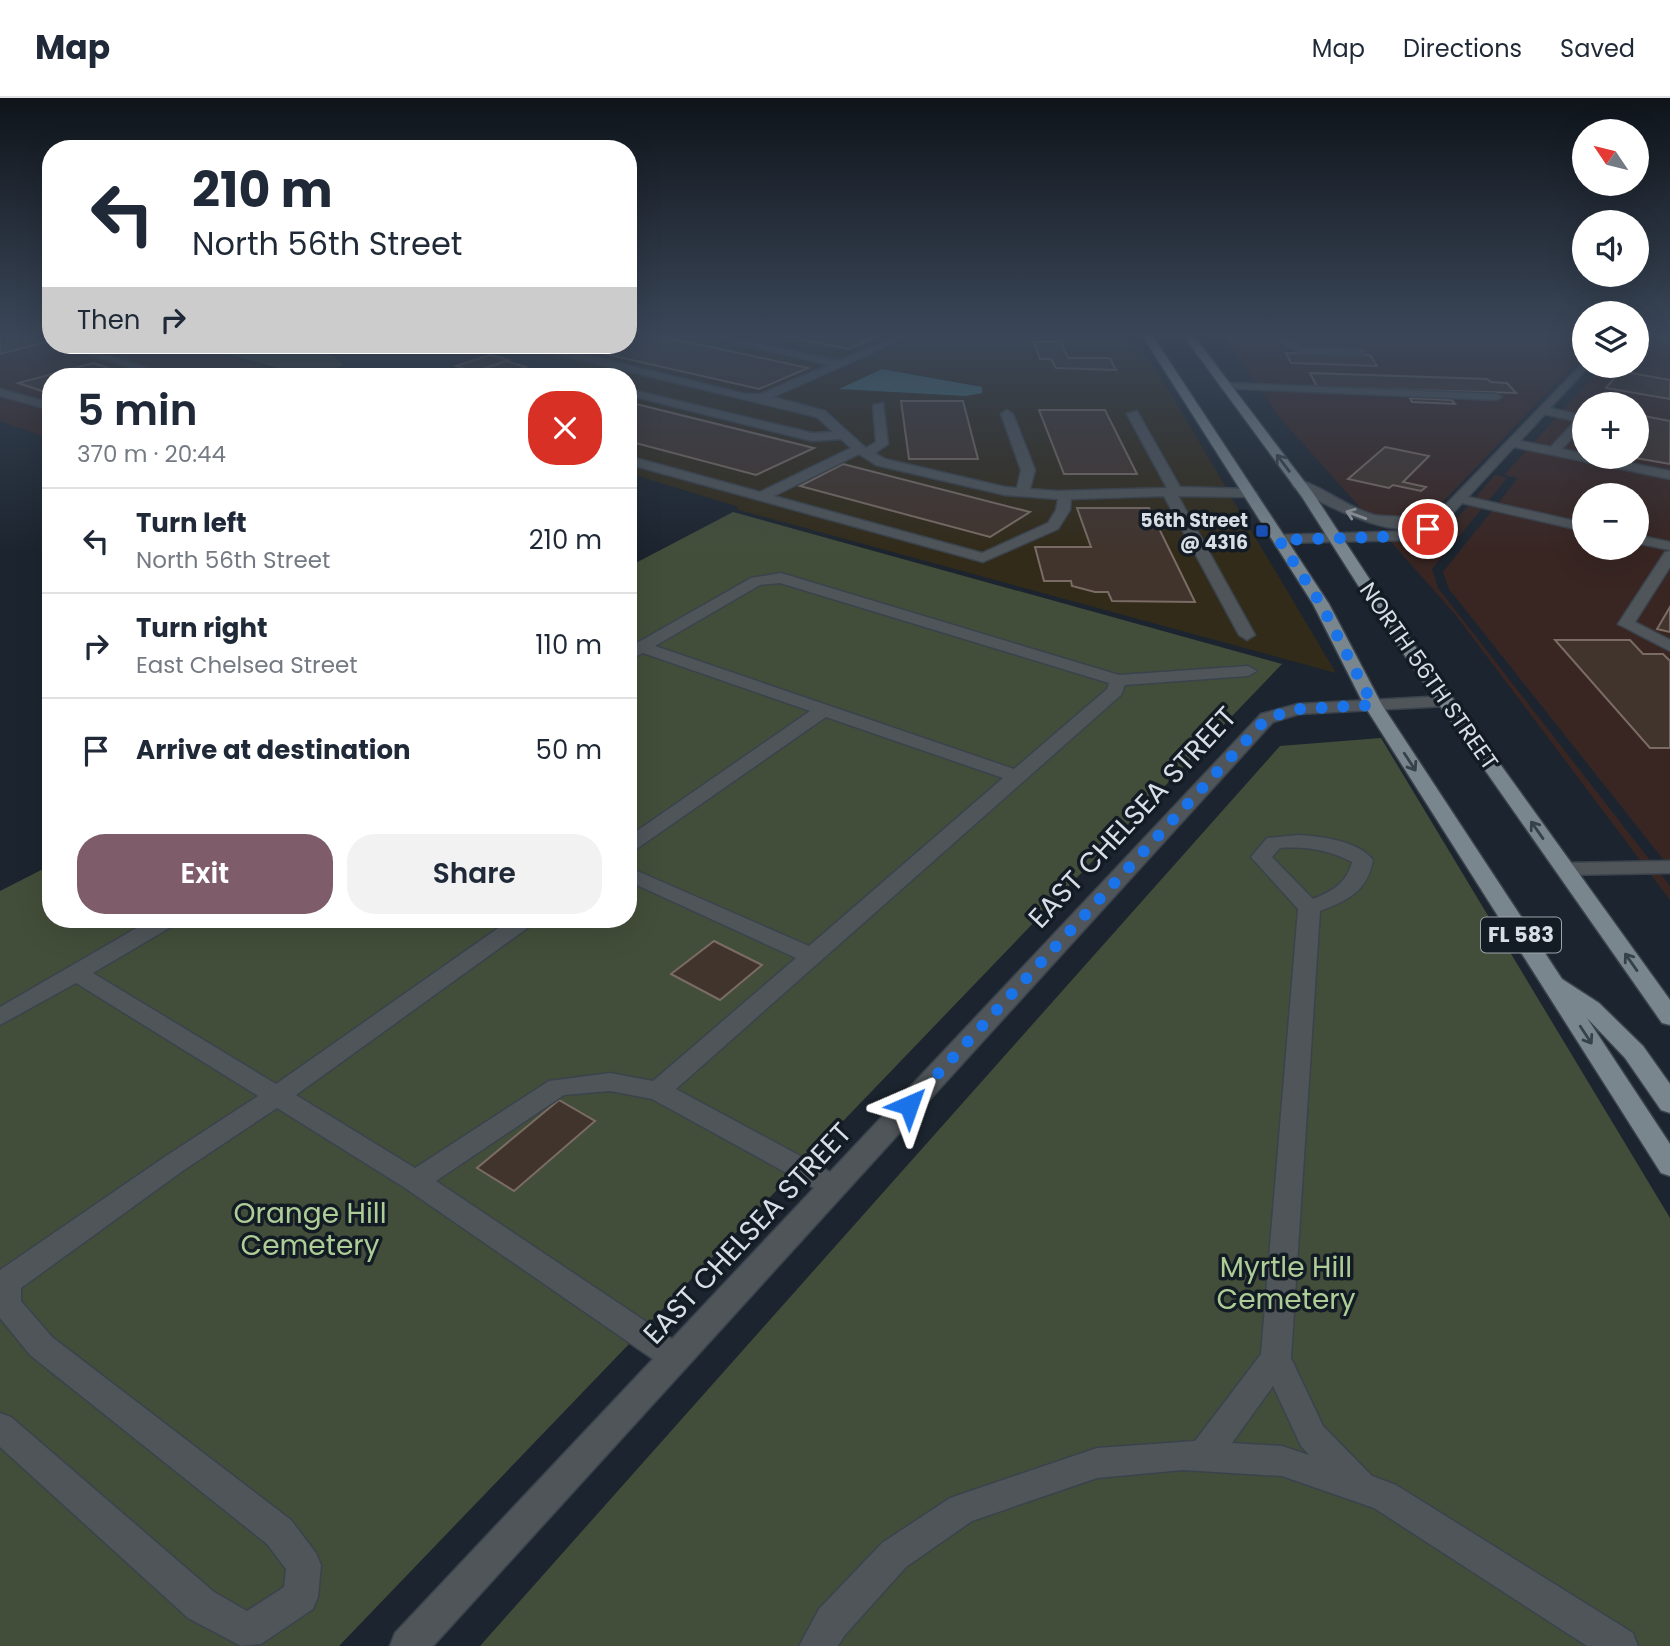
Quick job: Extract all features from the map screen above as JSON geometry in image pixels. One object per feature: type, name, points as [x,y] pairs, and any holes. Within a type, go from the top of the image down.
[{"type":"main road","name":"FL 583","points":[[1194,407],[1321,604],[1373,705],[1670,1166]]},
{"type":"main road","name":"NORTH 56TH STREET","points":[[1242,407],[1299,484],[1446,701],[1670,1017]]},
{"type":"main road","points":[[1553,984],[1581,998],[1620,1032],[1670,1104]]},
{"type":"street","points":[[690,407],[812,437],[844,435]]},
{"type":"street","points":[[796,407],[821,414],[862,451],[881,462],[941,477],[1023,492],[1250,494]]},
{"type":"street","points":[[764,496],[882,444],[879,407]]},
{"type":"street","points":[[1279,540],[1419,534],[1460,499],[1545,407]]},
{"type":"street","points":[[1542,410],[1583,419],[1553,452]]},
{"type":"street","points":[[1007,414],[1028,470],[1023,492]]},
{"type":"street","points":[[1133,414],[1247,635]]},
{"type":"street","points":[[1512,443],[1670,475]]},
{"type":"street","points":[[637,462],[983,558],[1053,526],[1063,510],[1065,494]]},
{"type":"street","points":[[1299,484],[1332,505],[1369,519],[1414,523],[1446,513]]},
{"type":"street","points":[[1460,499],[1572,524]]},
{"type":"street","points":[[1649,542],[1670,546]]},
{"type":"street","points":[[1670,555],[1626,624],[1670,646]]},
{"type":"street","points":[[637,650],[756,581],[781,578],[1118,680],[1248,671]]},
{"type":"street","points":[[637,652],[824,710],[1016,776]]},
{"type":"street","points":[[658,1091],[1115,691],[1118,680]]},
{"type":"street","name":"EAST CHELSEA STREET","points":[[408,1646],[1267,718],[1298,709],[1446,701]]},
{"type":"street","points":[[637,840],[824,710]]},
{"type":"street","points":[[1565,869],[1670,867]]},
{"type":"street","points":[[637,877],[812,956]]},
{"type":"street","points":[[1310,908],[1276,1358],[1312,1436],[1363,1488]]},
{"type":"street","points":[[0,1017],[153,928]]},
{"type":"street","points":[[0,1427],[201,1605],[248,1630],[300,1597],[304,1565],[279,1532],[41,1346],[6,1304],[4,1283],[175,1163],[277,1096],[512,928]]},
{"type":"street","points":[[76,974],[415,1181],[675,1357]]},
{"type":"street","points":[[415,1181],[558,1087],[610,1082],[658,1091],[833,1186]]},
{"type":"street","points":[[1203,1456],[1276,1358]]},
{"type":"street","points":[[817,1646],[832,1622],[894,1555],[962,1509],[1097,1463],[1183,1455],[1282,1461],[1384,1496],[1620,1646]]},
{"type":"shaded area","points":[[0,407],[42,407],[42,436],[0,421]]},
{"type":"shaded area","points":[[637,407],[790,407],[814,415],[850,449],[873,464],[1005,495],[1231,497],[1336,673],[735,509],[739,507],[637,476]]},
{"type":"shaded area","points":[[808,407],[1179,407],[1227,489],[1055,491],[1007,487],[969,480],[888,460],[867,448],[830,413]]},
{"type":"shaded area","points":[[1272,407],[1533,407],[1435,510],[1415,518],[1395,519],[1366,514]]},
{"type":"shaded area","points":[[1566,407],[1572,407],[1572,469],[1649,469],[1649,407],[1670,407],[1670,868],[1449,589],[1443,572],[1518,478],[1504,475]]},
{"type":"shaded area","points":[[1495,475],[1507,478],[1432,569],[1438,588],[1670,886],[1670,900],[1455,614],[1391,542],[1418,540],[1439,532],[1461,514]]},
{"type":"green space","name":"Orange Hill Cemetery","points":[[733,512],[1282,664],[339,1646],[0,1646],[0,891],[42,870],[42,928],[637,928],[637,562]]},
{"type":"green space","name":"Myrtle Hill Cemetery","points":[[1381,738],[1670,1218],[1670,1646],[480,1646],[1280,746]]},
{"type":"building","points":[[637,407],[649,407],[814,448],[756,475],[637,443]]},
{"type":"building","points":[[902,407],[965,407],[978,459],[909,459]]},
{"type":"building","points":[[1039,410],[1105,410],[1137,474],[1064,474]]},
{"type":"building","points":[[1649,417],[1670,421],[1670,464],[1649,460]]},
{"type":"building","points":[[1385,447],[1429,456],[1403,482],[1426,487],[1421,491],[1393,485],[1389,488],[1348,479]]},
{"type":"building","points":[[843,464],[1030,512],[990,537],[800,486]]},
{"type":"building","points":[[1077,508],[1149,508],[1195,602],[1112,601],[1108,592],[1095,592],[1072,586],[1071,581],[1044,581],[1035,547],[1091,547]]},
{"type":"building","points":[[1670,607],[1670,632],[1657,629]]},
{"type":"building","points":[[1555,640],[1630,640],[1643,654],[1663,654],[1670,661],[1670,748],[1650,748]]},
{"type":"building","points":[[714,941],[762,965],[720,1000],[671,974]]},
{"type":"building","points":[[559,1100],[595,1121],[514,1191],[477,1168]]},
{"type":"place","name":"56th Street @ 4316","points":[[1262,531]]},
{"type":"route","points":[[909,1105],[1267,718],[1298,709],[1373,705],[1321,604],[1279,540],[1409,536],[1428,529]]}]
